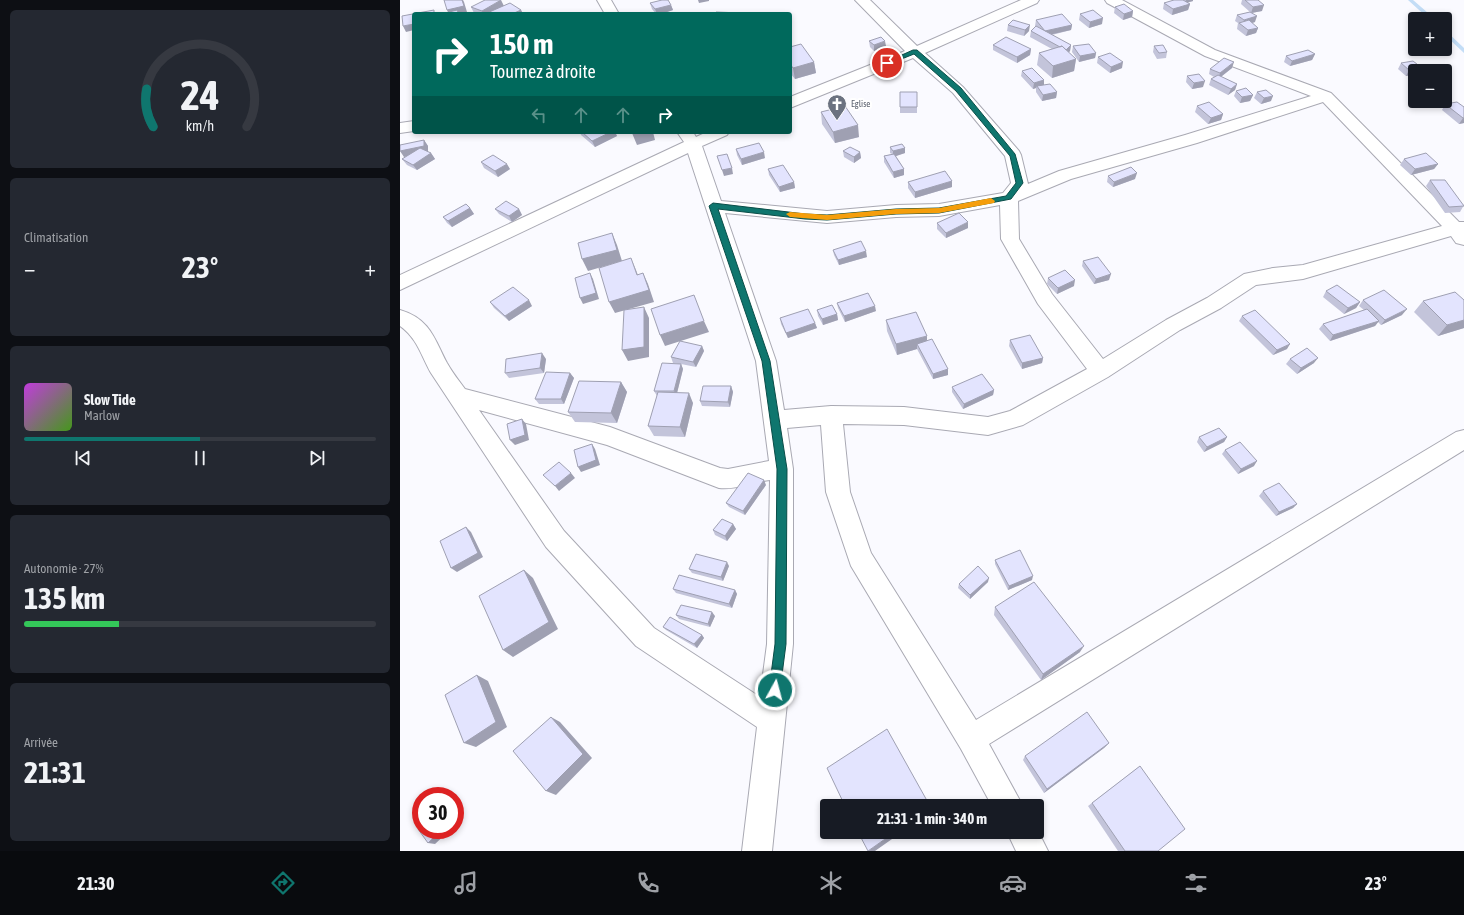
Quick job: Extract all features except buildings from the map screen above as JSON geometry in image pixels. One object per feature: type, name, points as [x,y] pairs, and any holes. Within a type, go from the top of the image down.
[{"type":"street","points":[[604,0],[611,12]]},
{"type":"street","points":[[862,0],[915,52],[958,90],[1013,155],[1020,183],[1009,198],[1010,239],[1045,300],[1101,371]]},
{"type":"street","points":[[792,102],[915,52],[1032,0]]},
{"type":"street","points":[[1112,0],[1210,53],[1326,96],[1461,233]]},
{"type":"street","points":[[713,206],[827,217],[896,211],[939,210],[1009,198],[1065,175],[1326,96]]},
{"type":"street","points":[[400,128],[412,126]]},
{"type":"street","points":[[400,283],[689,138],[710,134]]},
{"type":"street","points":[[689,138],[766,361],[782,469],[780,644],[757,851]]},
{"type":"street","points":[[775,420],[832,415],[904,416],[988,426],[1015,419],[1101,371],[1173,325],[1214,303],[1251,279],[1303,272],[1461,233]]},
{"type":"street","points":[[400,317],[409,321],[427,340],[438,367],[555,539],[644,637],[771,720]]},
{"type":"street","points":[[459,396],[610,436],[719,478],[728,479],[756,472],[782,469]]},
{"type":"street","points":[[832,415],[838,492],[860,558],[971,739],[1004,799]]},
{"type":"street","points":[[971,739],[1464,439]]},
{"type":"street","points":[[1026,839],[1033,851]]},
{"type":"waterway","points":[[1410,0],[1424,12]]},
{"type":"waterway","points":[[1452,39],[1464,51]]},
{"type":"slow traffic","points":[[790,214],[827,217],[896,211],[939,210],[991,201]]},
{"type":"place","name":"Eglise","points":[[837,121]]},
{"type":"route","points":[[775,690],[780,644],[782,469],[766,361],[713,206],[827,217],[896,211],[939,210],[1009,198],[1020,183],[1013,155],[958,90],[915,52],[887,63]]}]
